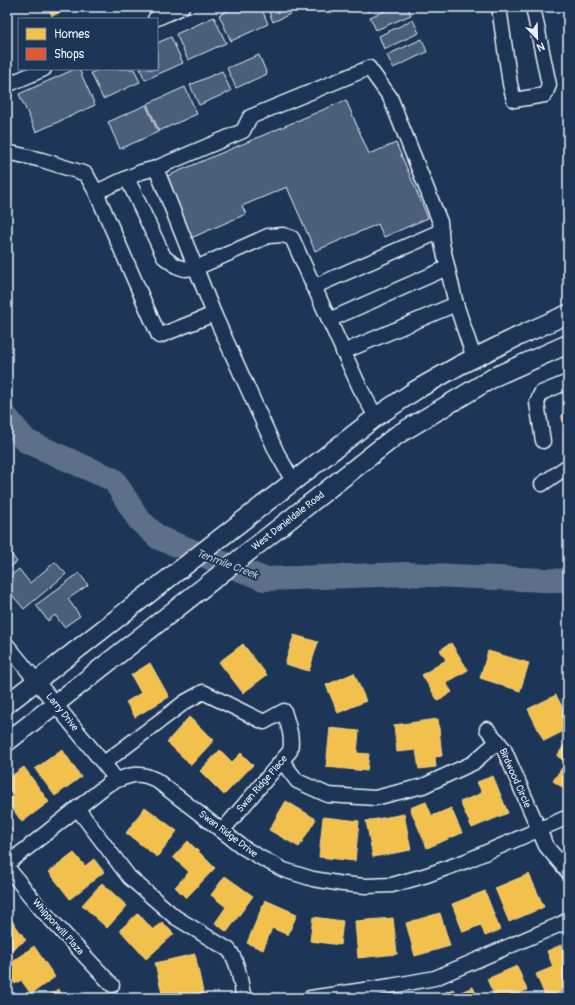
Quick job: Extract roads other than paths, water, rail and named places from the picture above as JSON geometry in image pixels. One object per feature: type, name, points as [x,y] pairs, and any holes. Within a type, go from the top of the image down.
[{"type":"main road","points":[[7,704],[376,417],[416,390],[474,358],[568,314]]},
{"type":"main road","name":"West Danieldale Road","points":[[7,742],[56,705],[397,435],[486,382],[568,344]]},
{"type":"main road","points":[[474,358],[486,382]]},
{"type":"street","points":[[157,18],[182,7]]},
{"type":"street","points":[[502,8],[510,84],[514,100],[545,95],[549,85],[533,7]]},
{"type":"street","points":[[96,192],[141,172],[156,168],[243,131],[250,117],[369,68],[390,97],[440,222],[442,244],[447,268],[456,304],[474,358]]},
{"type":"street","points":[[7,86],[42,70]]},
{"type":"street","points":[[7,152],[42,160],[86,174],[96,192],[159,336],[214,314]]},
{"type":"street","points":[[156,168],[214,314],[277,453],[293,481]]},
{"type":"street","points":[[127,178],[164,257],[176,266],[185,269],[196,268],[268,236],[283,235],[292,238],[343,352],[376,417]]},
{"type":"street","points":[[313,287],[441,231]]},
{"type":"street","points":[[329,320],[447,268]]},
{"type":"street","points":[[343,352],[456,304]]},
{"type":"street","points":[[543,442],[537,403],[541,393],[568,382]]},
{"type":"street","points":[[542,484],[568,466]]},
{"type":"street","name":"Larry Drive","points":[[7,645],[117,780]]},
{"type":"street","name":"Swan Ridge Place","points":[[104,763],[184,702],[203,692],[264,722],[284,711],[291,734],[292,742],[290,751],[222,830]]},
{"type":"street","name":"Birdwood Circle","points":[[487,729],[504,749],[511,762],[538,830],[546,846],[568,872]]},
{"type":"street","points":[[282,761],[297,780],[328,795],[375,798],[423,786],[473,763],[498,742]]},
{"type":"street","name":"Swan Ridge Drive","points":[[7,864],[108,784],[127,776],[138,774],[148,775],[156,780],[244,848],[284,870],[313,879],[343,884],[366,886],[392,885],[427,875],[466,861],[568,817]]},
{"type":"street","points":[[77,808],[129,877],[175,917],[229,950],[237,964],[244,998]]},
{"type":"street","name":"Whipporwill Plaza","points":[[7,868],[40,908],[112,985]]},
{"type":"street","points":[[310,998],[435,978],[568,920]]},
{"type":"waterway","name":"Tenmile Creek","points":[[7,418],[26,441],[114,480],[139,520],[159,538],[264,579],[408,574],[568,581]]}]
